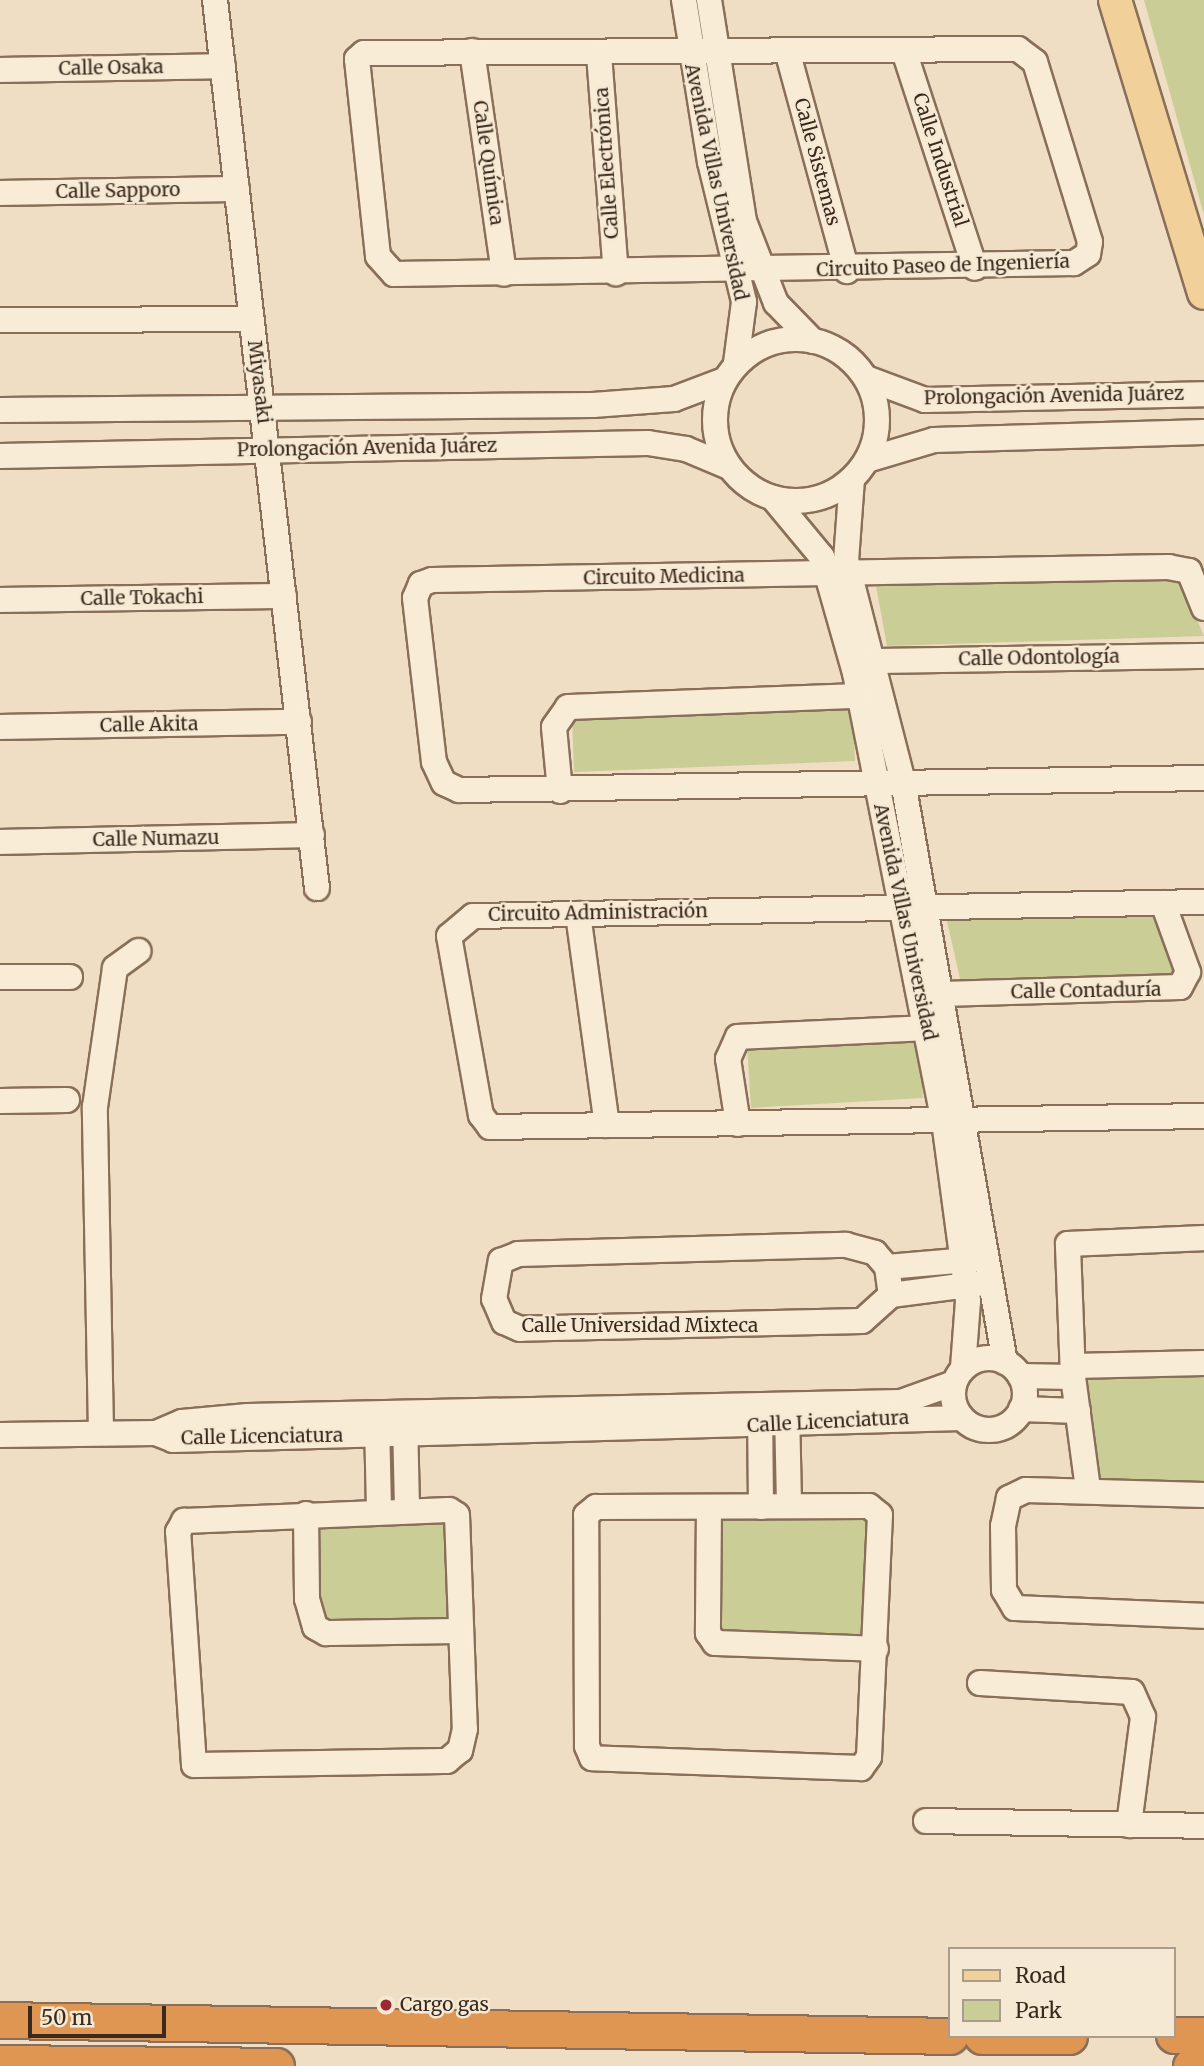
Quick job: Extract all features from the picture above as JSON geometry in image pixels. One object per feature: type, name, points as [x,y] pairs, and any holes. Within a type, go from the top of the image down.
[{"type":"highway","points":[[676,2035],[808,2017],[948,2012]]},
{"type":"highway","points":[[1176,2013],[1204,2014]]},
{"type":"highway","points":[[0,2020],[676,2035],[948,2036]]},
{"type":"highway","points":[[1176,2035],[1204,2035]]},
{"type":"highway","points":[[7,2064],[276,2066]]},
{"type":"highway","points":[[1191,2066],[1204,2066]]},
{"type":"main road","points":[[1115,0],[1204,293]]},
{"type":"street","name":"Miyasaki","points":[[215,0],[317,888]]},
{"type":"street","name":"Avenida Villas Universidad","points":[[684,0],[701,54],[744,221],[750,271],[743,324],[730,371]]},
{"type":"street","name":"Avenida Villas Universidad","points":[[701,54],[709,0]]},
{"type":"street","name":"Circuito Paseo de Ingeniería","points":[[1018,49],[1035,62],[1090,248],[1074,263],[847,271],[394,274],[378,256],[357,59],[364,53],[472,51],[701,54],[1018,49]]},
{"type":"street","name":"Calle Química","points":[[472,51],[505,274]]},
{"type":"street","name":"Calle Industrial","points":[[904,51],[975,268]]},
{"type":"street","name":"Calle Electrónica","points":[[599,54],[616,273]]},
{"type":"street","name":"Calle Sistemas","points":[[788,54],[847,271]]},
{"type":"street","name":"Calle Osaka","points":[[0,70],[223,66]]},
{"type":"street","name":"Calle Sapporo","points":[[0,193],[237,189]]},
{"type":"street","name":"Avenida Villas Universidad","points":[[750,271],[784,313],[813,341]]},
{"type":"street","points":[[0,320],[251,318]]},
{"type":"street","points":[[0,410],[655,402],[730,371],[779,341],[813,341],[838,350],[866,378],[878,419],[867,460],[852,479],[815,499],[773,498],[729,467],[715,430],[730,371]]},
{"type":"street","name":"Prolongación Avenida Juárez","points":[[866,378],[925,400],[1204,394]]},
{"type":"street","name":"Prolongación Avenida Juárez","points":[[867,460],[934,440],[1204,432]]},
{"type":"street","name":"Prolongación Avenida Juárez","points":[[0,456],[648,443],[687,449],[729,467]]},
{"type":"street","name":"Avenida Villas Universidad","points":[[852,479],[840,575],[859,696],[927,1028],[954,1121]]},
{"type":"street","name":"Avenida Villas Universidad","points":[[773,498],[840,575],[873,661],[903,782],[942,994],[954,1121],[976,1272],[1013,1369]]},
{"type":"street","name":"Circuito Medicina","points":[[1204,608],[1183,568],[421,584],[415,598],[437,774],[459,790],[560,791],[876,782],[1204,778]]},
{"type":"street","name":"Calle Tokachi","points":[[0,600],[284,596]]},
{"type":"street","name":"Calle Odontología","points":[[873,661],[1204,656]]},
{"type":"street","points":[[560,791],[554,727],[568,707],[859,696]]},
{"type":"street","name":"Calle Akita","points":[[0,727],[299,722]]},
{"type":"street","name":"Calle Numazu","points":[[0,842],[312,835]]},
{"type":"street","name":"Circuito Administración","points":[[1204,902],[473,916],[449,936],[485,1123],[738,1124],[1204,1115]]},
{"type":"street","name":"Calle Contaduría","points":[[942,994],[1180,987],[1188,972],[1163,903]]},
{"type":"street","points":[[578,914],[607,1125]]},
{"type":"street","points":[[102,1432],[94,1107],[115,968],[138,951]]},
{"type":"street","points":[[0,977],[70,977]]},
{"type":"street","points":[[738,1124],[728,1059],[738,1037],[927,1028]]},
{"type":"street","points":[[0,1101],[67,1100]]},
{"type":"street","points":[[1088,1489],[1073,1371],[1068,1244],[1204,1238]]},
{"type":"street","name":"Calle Universidad Mixteca","points":[[887,1267],[875,1253],[846,1245],[530,1252],[500,1261],[493,1286],[498,1311],[520,1329],[844,1324],[876,1315],[891,1295]]},
{"type":"street","points":[[887,1267],[976,1272],[891,1295],[887,1267]]},
{"type":"street","name":"Avenida Villas Universidad","points":[[959,1376],[976,1272]]},
{"type":"street","points":[[1078,1411],[1021,1409],[1000,1428],[987,1430],[962,1418],[959,1376],[976,1360],[1013,1369],[1073,1371],[1204,1363]]},
{"type":"street","points":[[1013,1369],[1021,1409]]},
{"type":"street","name":"Calle Licenciatura","points":[[787,1415],[901,1402],[959,1376]]},
{"type":"street","points":[[760,1415],[761,1507]]},
{"type":"street","name":"Calle Licenciatura","points":[[0,1435],[156,1433],[173,1440],[405,1423],[760,1415],[962,1418]]},
{"type":"street","points":[[787,1415],[789,1506]]},
{"type":"street","points":[[405,1423],[407,1511]]},
{"type":"street","points":[[377,1424],[379,1511]]},
{"type":"street","points":[[1204,1495],[1088,1489],[1026,1490],[1009,1498],[1003,1526],[1009,1602],[1033,1612],[1204,1616]]},
{"type":"street","points":[[789,1506],[869,1506],[879,1512],[876,1649],[869,1757],[861,1768],[592,1758],[585,1691],[586,1514],[596,1507],[789,1506]]},
{"type":"street","points":[[709,1507],[708,1633],[715,1643],[876,1649]]},
{"type":"street","points":[[407,1511],[457,1516],[465,1729],[460,1750],[447,1761],[194,1765],[181,1525],[196,1516],[407,1511]]},
{"type":"street","points":[[306,1514],[307,1599],[315,1627],[326,1633],[460,1631]]},
{"type":"street","points":[[980,1683],[1132,1692],[1143,1717],[1129,1825]]},
{"type":"street","points":[[926,1821],[1204,1826]]},
{"type":"green space","points":[[1144,0],[1204,0],[1204,215]]},
{"type":"green space","points":[[1178,576],[1204,636],[887,646],[876,586]]},
{"type":"green space","points":[[852,704],[855,761],[574,772],[572,715]]},
{"type":"green space","points":[[1149,910],[1178,974],[1171,978],[961,983],[946,917]]},
{"type":"green space","points":[[919,1034],[923,1098],[751,1108],[747,1045]]},
{"type":"green space","points":[[1204,1370],[1204,1484],[1093,1479],[1080,1373]]},
{"type":"green space","points":[[715,1513],[871,1515],[868,1640],[715,1636]]},
{"type":"green space","points":[[453,1514],[456,1628],[317,1626],[308,1516]]},
{"type":"place","name":"Cargo gas","points":[[386,2005]]}]
